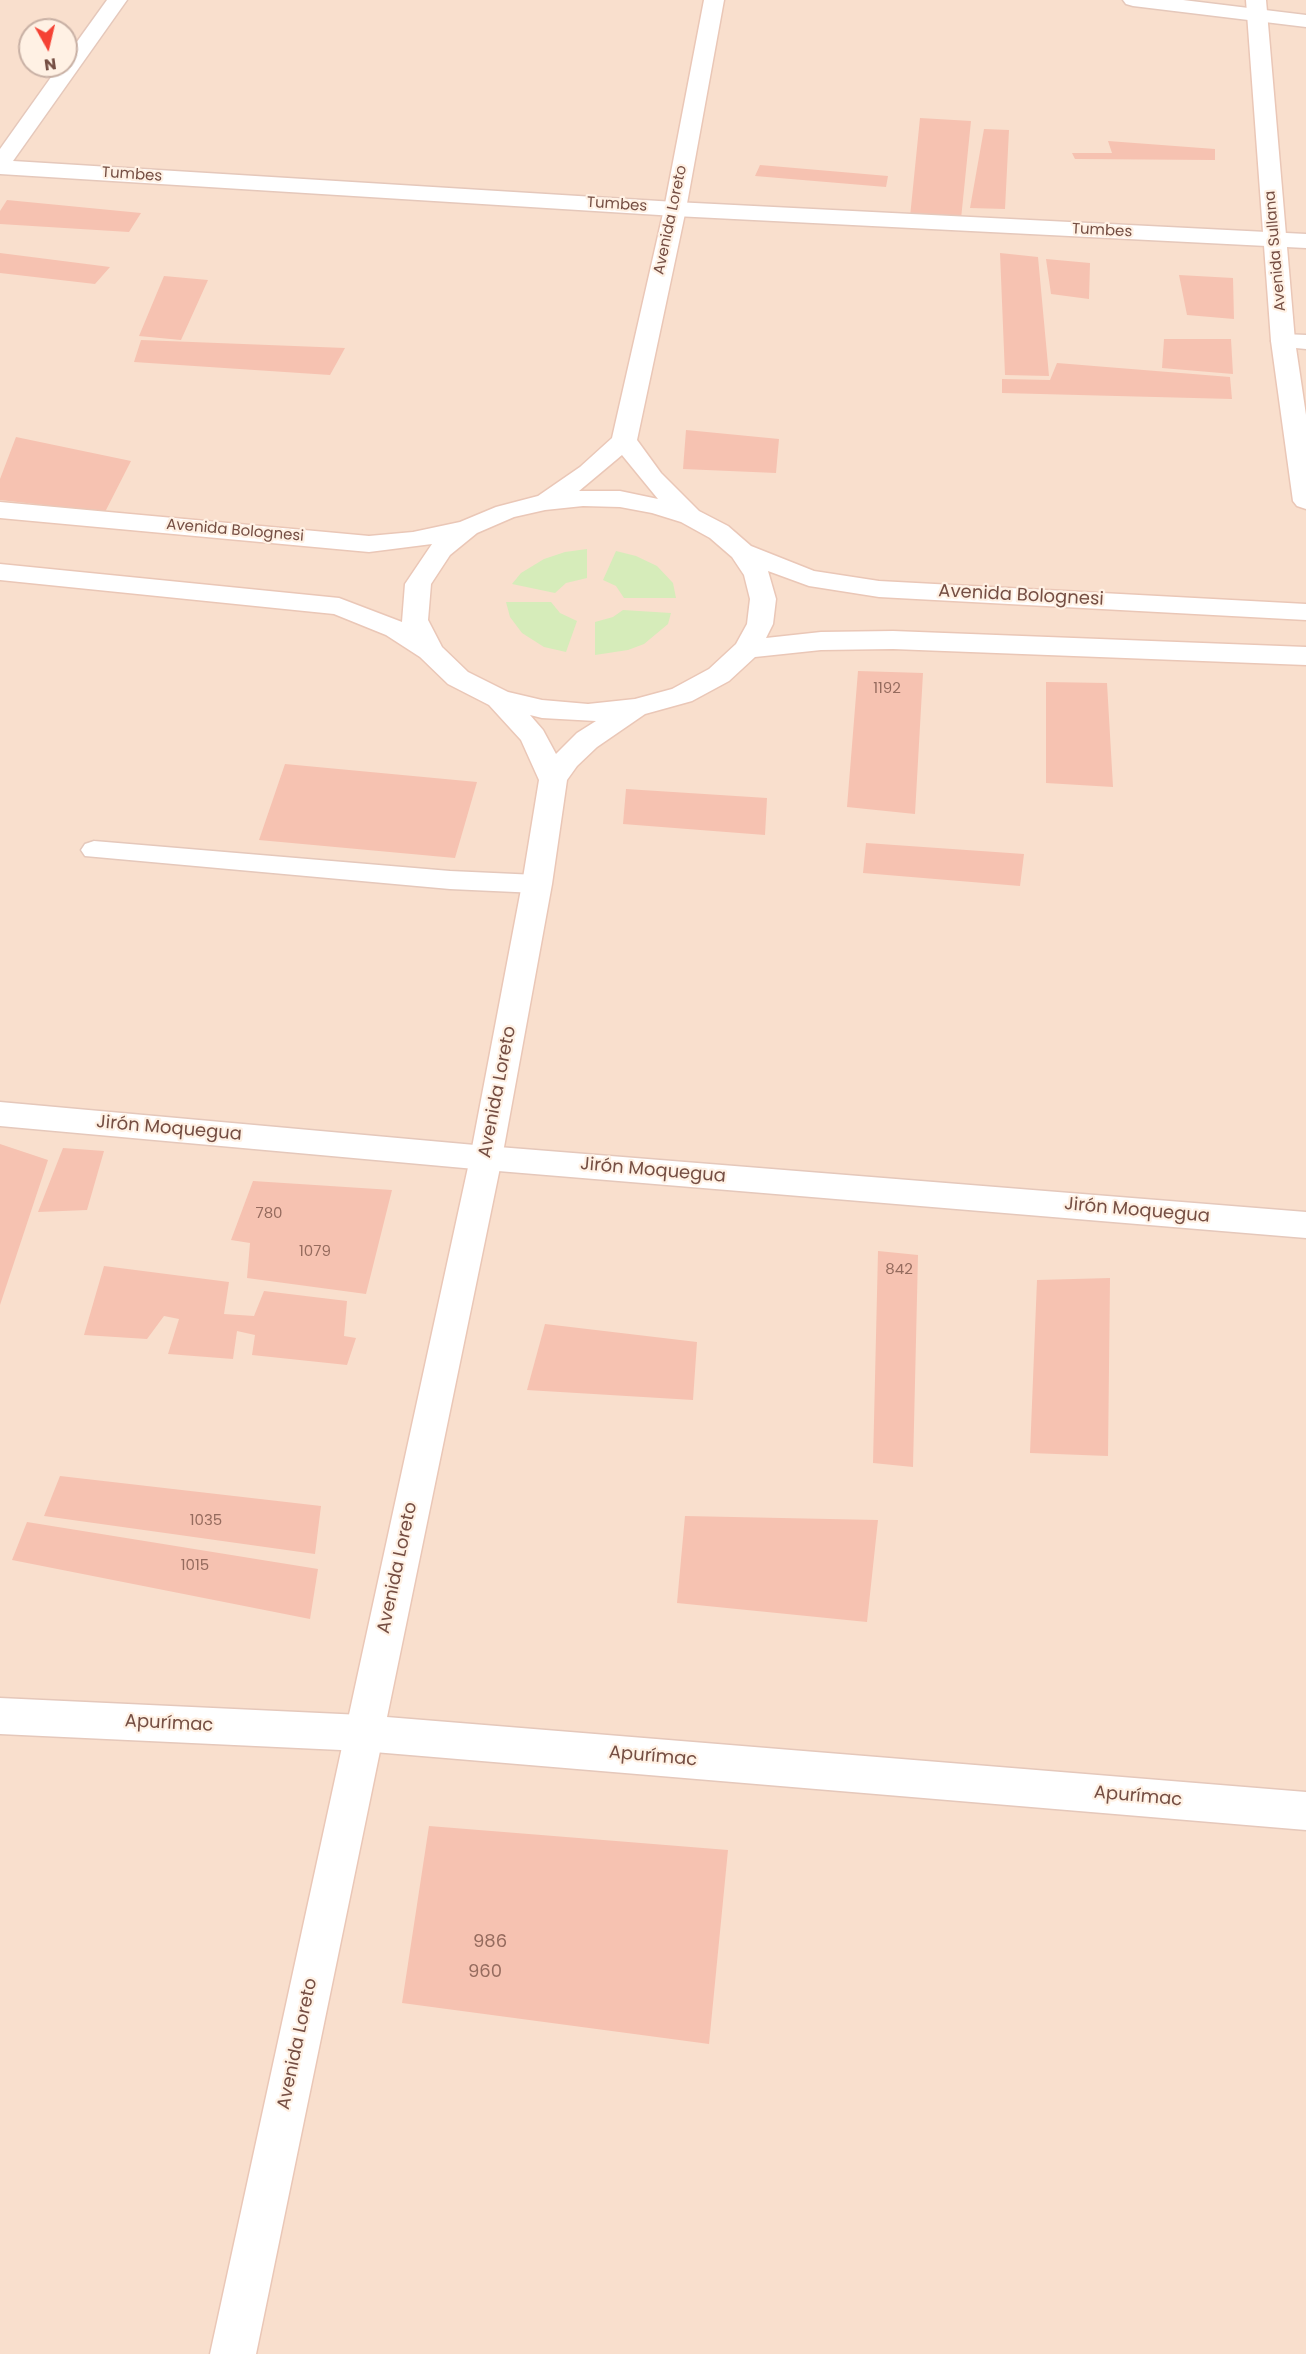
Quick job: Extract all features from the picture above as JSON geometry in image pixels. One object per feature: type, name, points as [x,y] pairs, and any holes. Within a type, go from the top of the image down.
[{"type":"main road","points":[[0,166],[117,0]]},
{"type":"main road","name":"Avenida Loreto","points":[[624,440],[675,209],[714,0]]},
{"type":"main road","points":[[1133,0],[1257,8],[1306,21]]},
{"type":"main road","name":"Avenida Sullana","points":[[1257,8],[1274,240],[1295,342],[1306,501]]},
{"type":"main road","name":"Tumbes","points":[[0,166],[675,209],[1306,241]]},
{"type":"main road","points":[[546,502],[589,472],[624,440],[652,478],[690,517]]},
{"type":"main road","points":[[0,572],[339,606],[367,615],[396,629],[430,651],[458,678],[499,699],[542,709],[588,713],[635,708],[682,695],[719,675],[747,649],[760,624],[763,599],[757,575],[742,552],[719,532],[690,517],[657,506],[620,499],[583,498],[546,502],[505,512],[468,528],[440,550],[418,584],[415,620],[430,651]]},
{"type":"main road","name":"Avenida Bolognesi","points":[[0,510],[369,544],[413,540],[468,528]]},
{"type":"main road","name":"Avenida Bolognesi","points":[[742,552],[809,578],[879,589],[1306,612]]},
{"type":"main road","points":[[747,649],[821,641],[893,640],[1306,656]]},
{"type":"main road","points":[[499,699],[534,736],[553,780]]},
{"type":"main road","name":"Avenida Loreto","points":[[233,2354],[486,1158],[537,884],[553,780],[567,759],[587,741],[635,708]]},
{"type":"main road","name":"Jirón Moquegua","points":[[0,1114],[486,1158],[1306,1225]]},
{"type":"main road","name":"Apurímac","points":[[0,1716],[363,1733],[1306,1811]]},
{"type":"lane","points":[[94,850],[450,880],[537,884]]},
{"type":"shaded area","points":[[0,0],[1306,0],[1306,2354],[0,2354]]},
{"type":"green space","points":[[587,549],[587,578],[566,583],[555,593],[512,584],[521,573],[544,559],[565,552]]},
{"type":"green space","points":[[616,551],[636,556],[657,566],[673,583],[676,598],[624,598],[616,586],[603,580]]},
{"type":"green space","points":[[506,602],[551,602],[560,613],[577,621],[566,652],[544,647],[522,633],[510,617]]},
{"type":"green space","points":[[623,610],[671,613],[668,624],[644,644],[628,650],[595,655],[595,622],[613,617]]},
{"type":"building","points":[[920,118],[971,121],[961,219],[910,217]]},
{"type":"building","points":[[984,129],[1009,130],[1005,209],[970,208]]},
{"type":"building","points":[[1108,141],[1215,149],[1215,160],[1075,159],[1072,153],[1112,153]]},
{"type":"building","points":[[760,165],[888,176],[886,187],[755,176]]},
{"type":"building","points":[[7,200],[141,213],[129,232],[0,224],[0,211]]},
{"type":"building","points":[[0,253],[110,267],[95,284],[0,273]]},
{"type":"building","points":[[1000,253],[1038,257],[1049,376],[1005,375]]},
{"type":"building","points":[[1046,259],[1090,263],[1089,299],[1051,294]]},
{"type":"building","points":[[1179,275],[1233,278],[1234,319],[1187,315]]},
{"type":"building","points":[[164,276],[208,280],[181,340],[139,336]]},
{"type":"building","points":[[1164,339],[1231,339],[1233,374],[1162,368]]},
{"type":"building","points":[[141,340],[345,348],[330,375],[134,362]]},
{"type":"building","points":[[1057,363],[1230,377],[1232,399],[1002,393],[1002,379],[1050,380]]},
{"type":"building","points":[[686,430],[779,439],[776,473],[683,469]]},
{"type":"building","points":[[16,437],[131,461],[105,512],[0,500],[0,479]]},
{"type":"building","points":[[858,671],[923,673],[915,814],[847,807]]},
{"type":"building","points":[[1046,682],[1107,683],[1113,787],[1046,783]]},
{"type":"building","points":[[285,764],[477,782],[455,858],[259,840]]},
{"type":"building","points":[[626,789],[767,798],[765,835],[623,824]]},
{"type":"building","points":[[866,843],[1024,854],[1020,886],[863,873]]},
{"type":"building","points":[[0,1144],[48,1160],[0,1305]]},
{"type":"building","points":[[63,1148],[104,1151],[87,1210],[38,1212]]},
{"type":"building","points":[[253,1181],[392,1190],[366,1294],[247,1278],[250,1243],[231,1240]]},
{"type":"building","points":[[878,1251],[918,1255],[913,1467],[873,1463]]},
{"type":"building","points":[[104,1266],[229,1282],[224,1314],[254,1316],[264,1291],[347,1301],[344,1336],[356,1338],[347,1365],[252,1355],[255,1335],[237,1331],[233,1359],[168,1354],[179,1319],[164,1316],[147,1339],[84,1335]]},
{"type":"building","points":[[1110,1278],[1108,1456],[1030,1453],[1037,1280]]},
{"type":"building","points":[[545,1324],[697,1342],[693,1400],[527,1390]]},
{"type":"building","points":[[60,1476],[321,1506],[315,1554],[44,1516]]},
{"type":"building","points":[[685,1516],[878,1520],[867,1622],[677,1603]]},
{"type":"building","points":[[27,1522],[318,1569],[310,1619],[12,1560]]},
{"type":"building","points":[[429,1826],[728,1850],[709,2044],[402,2003]]}]
